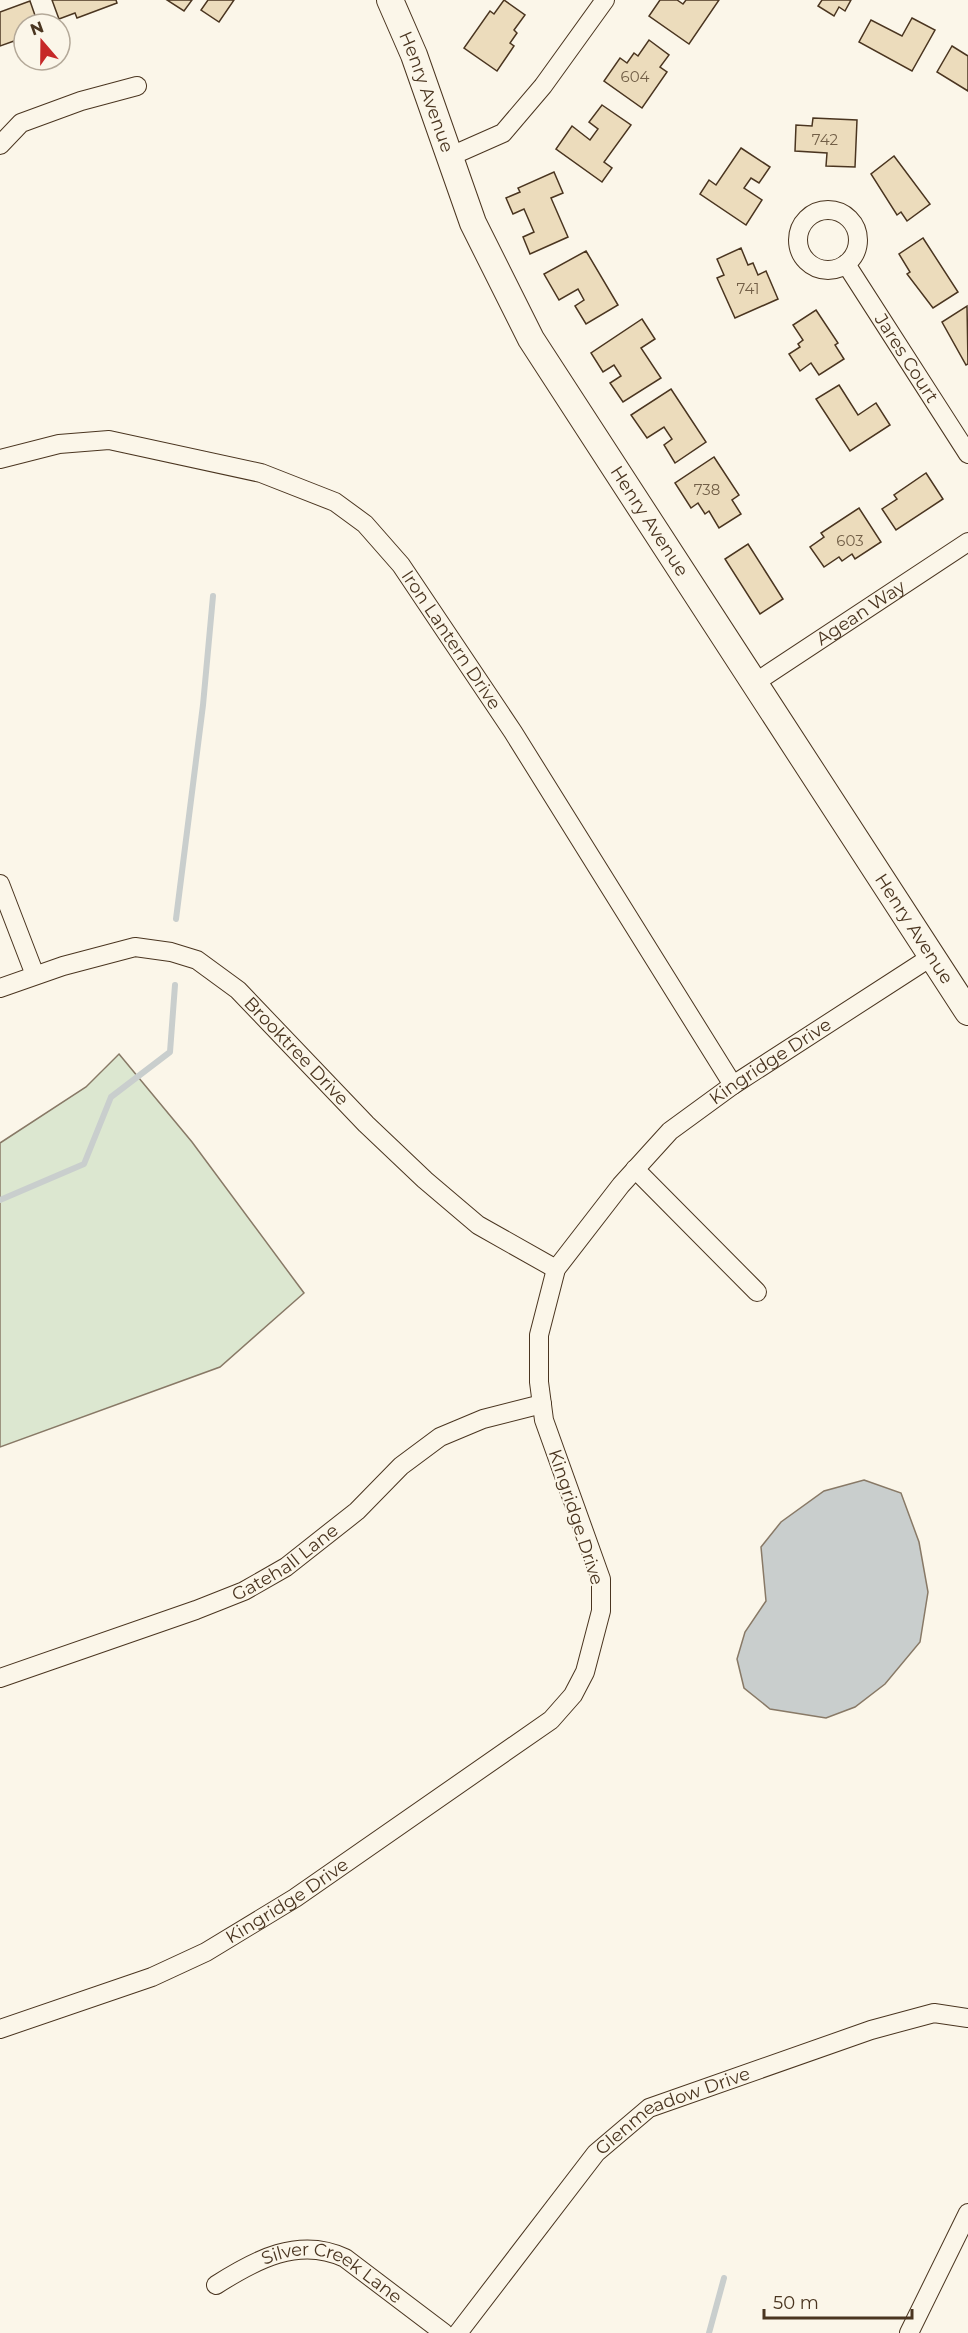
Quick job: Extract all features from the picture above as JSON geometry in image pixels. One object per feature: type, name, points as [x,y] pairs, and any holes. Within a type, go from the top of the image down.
[{"type":"street","name":"Henry Avenue","points":[[390,0],[414,56],[473,223],[531,339],[968,1012]]},
{"type":"street","points":[[451,156],[503,133],[543,86],[605,0]]},
{"type":"street","points":[[0,145],[21,123],[81,101],[137,86]]},
{"type":"street","name":"Jares Court","points":[[846,264],[968,454]]},
{"type":"street","name":"Iron Lantern Drive","points":[[0,459],[59,444],[110,440],[261,473],[334,502],[365,524],[401,565],[513,732],[733,1085]]},
{"type":"street","name":"Agean Way","points":[[753,684],[968,542]]},
{"type":"street","points":[[0,884],[35,975]]},
{"type":"street","name":"Brooktree Drive","points":[[0,988],[35,975],[135,947],[171,952],[197,960],[238,990],[366,1124],[425,1180],[478,1225],[556,1269]]},
{"type":"street","name":"Kingridge Drive","points":[[0,2030],[152,1977],[178,1966],[250,1926],[295,1898],[551,1720],[573,1695],[585,1672],[593,1645],[601,1611],[601,1579],[544,1420],[537,1360],[539,1335],[556,1269],[635,1169],[670,1131],[733,1085],[931,957]]},
{"type":"street","points":[[635,1169],[757,1292]]},
{"type":"street","name":"Gatehall Lane","points":[[0,1678],[196,1611],[244,1591],[286,1567],[331,1532],[357,1511],[401,1466],[440,1437],[483,1419],[542,1404]]},
{"type":"street","name":"Glenmeadow Drive","points":[[458,2333],[596,2153],[649,2108],[871,2030],[934,2013],[968,2019]]},
{"type":"street","points":[[909,2333],[968,2213]]},
{"type":"street","name":"Silver Creek Lane","points":[[216,2285],[253,2261],[308,2248],[328,2251],[345,2258],[444,2333]]},
{"type":"green space","points":[[119,1054],[192,1142],[304,1293],[220,1367],[0,1447],[0,1143],[86,1087]]},
{"type":"shaded area","points":[[864,1480],[901,1493],[919,1542],[928,1592],[920,1642],[885,1684],[855,1707],[826,1718],[770,1709],[744,1688],[737,1659],[745,1632],[766,1601],[761,1547],[781,1522],[824,1491]]},
{"type":"building","points":[[52,0],[116,0],[117,3],[77,18],[72,12],[56,12]]},
{"type":"building","points":[[167,0],[192,0],[184,11]]},
{"type":"building","points":[[208,0],[234,0],[219,22],[201,10]]},
{"type":"building","points":[[504,0],[525,15],[514,30],[517,33],[510,43],[514,46],[497,71],[464,48],[490,11],[494,14]]},
{"type":"building","points":[[660,0],[677,0],[683,4],[686,0],[719,0],[689,44],[649,16]]},
{"type":"building","points":[[822,0],[851,0],[845,11],[839,7],[834,16],[818,6]]},
{"type":"building","points":[[30,1],[34,12],[12,12],[12,42],[0,46],[0,12]]},
{"type":"building","points":[[912,18],[935,30],[912,71],[859,42],[871,20],[902,36]]},
{"type":"building","points":[[649,40],[669,55],[660,67],[667,72],[642,108],[604,81],[620,58],[627,63],[634,53],[638,56]]},
{"type":"building","points":[[952,46],[968,56],[968,91],[937,72]]},
{"type":"building","points":[[602,105],[631,125],[604,162],[612,168],[602,182],[556,149],[572,126],[590,140],[598,129],[589,122]]},
{"type":"building","points":[[813,118],[857,120],[855,167],[826,166],[827,153],[795,151],[796,125],[812,126]]},
{"type":"building","points":[[741,148],[770,167],[759,183],[751,178],[744,188],[762,200],[746,225],[700,194],[709,180],[716,185]]},
{"type":"building","points":[[894,156],[930,204],[907,221],[901,212],[897,215],[871,174]]},
{"type":"building","points":[[554,172],[563,193],[551,198],[568,237],[530,254],[523,237],[534,232],[524,209],[513,214],[506,198],[520,192],[518,188]]},
{"type":"building","points":[[923,238],[958,292],[933,308],[907,274],[910,272],[899,254]]},
{"type":"building","points":[[741,248],[748,265],[753,263],[758,275],[766,271],[778,299],[735,318],[717,278],[724,275],[717,259]]},
{"type":"building","points":[[586,251],[618,305],[586,324],[575,306],[584,300],[578,289],[559,300],[544,274]]},
{"type":"building","points":[[967,306],[968,364],[966,365],[942,322]]},
{"type":"building","points":[[816,310],[838,343],[835,345],[844,359],[819,375],[811,363],[800,371],[789,354],[800,347],[798,344],[803,340],[793,325]]},
{"type":"building","points":[[642,319],[655,339],[641,348],[661,378],[623,402],[610,383],[621,376],[614,365],[603,372],[591,353]]},
{"type":"building","points":[[839,385],[858,415],[876,403],[890,425],[850,451],[816,399]]},
{"type":"building","points":[[671,389],[706,442],[675,463],[664,445],[672,439],[664,427],[647,438],[631,415]]},
{"type":"building","points":[[714,457],[739,495],[732,500],[741,514],[719,528],[709,511],[705,514],[698,503],[691,508],[675,483]]},
{"type":"building","points":[[926,473],[943,499],[896,530],[882,509],[897,499],[894,495]]},
{"type":"building","points":[[859,508],[881,542],[855,559],[852,554],[842,561],[839,557],[824,567],[810,547],[824,537],[821,533]]},
{"type":"building","points":[[748,544],[783,599],[760,614],[725,559]]},
{"type":"waterway","points":[[176,919],[203,705],[213,596]]},
{"type":"waterway","points":[[0,1200],[84,1164],[111,1097],[170,1052],[175,985]]},
{"type":"waterway","points":[[709,2333],[724,2278]]}]
